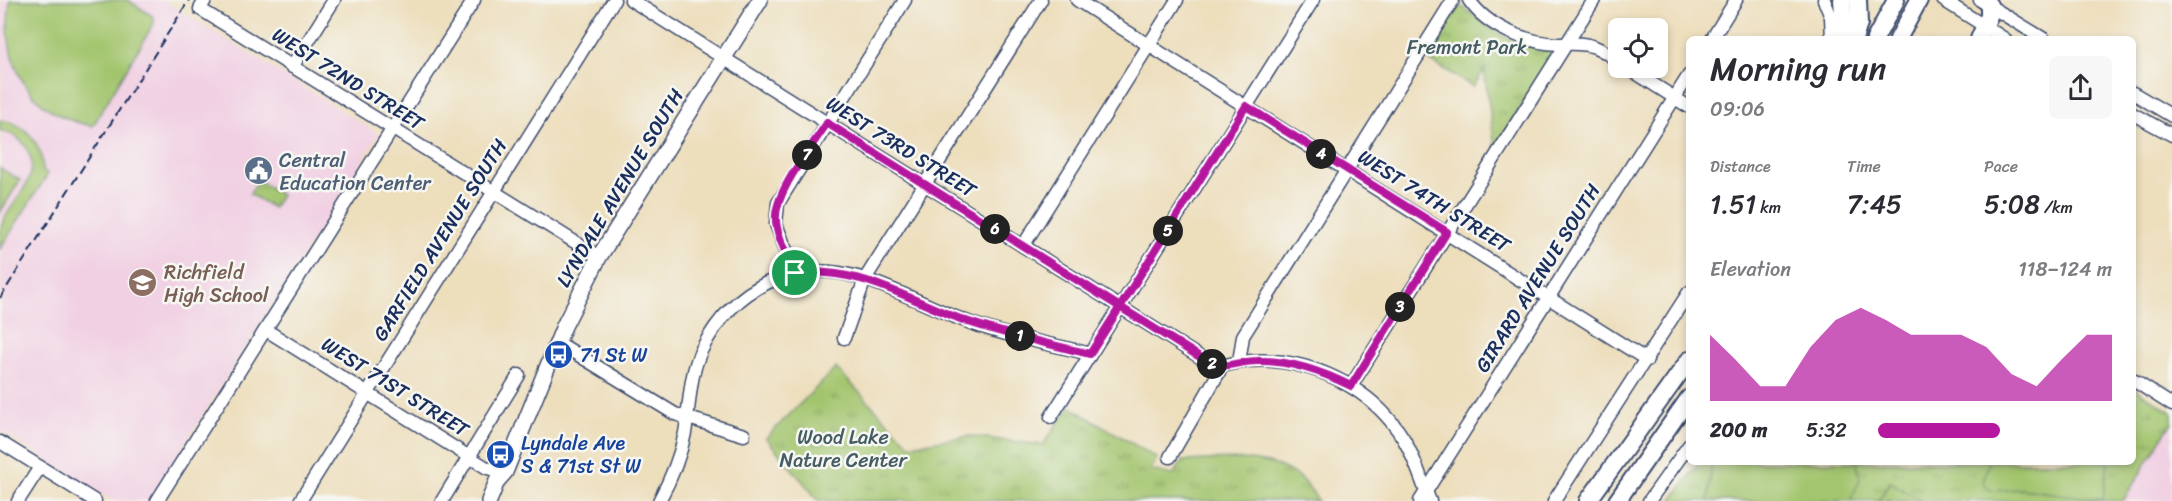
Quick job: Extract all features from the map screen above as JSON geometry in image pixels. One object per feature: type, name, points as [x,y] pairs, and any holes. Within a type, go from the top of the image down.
[{"type":"highway","points":[[1842,0],[1845,36]]},
{"type":"highway","points":[[1855,36],[1859,24],[1858,0]]},
{"type":"highway","points":[[1877,36],[1896,0]]},
{"type":"highway","points":[[1900,36],[1920,0]]},
{"type":"highway","points":[[1982,33],[1985,3]]},
{"type":"highway","points":[[1588,501],[1686,364]]},
{"type":"highway","points":[[1617,501],[1686,402]]},
{"type":"main road","name":"LYNDALE AVENUE SOUTH","points":[[489,501],[497,481],[505,472],[557,342],[599,257],[760,0]]},
{"type":"main road","name":"LYNDALE AVENUE SOUTH","points":[[499,501],[506,482],[505,472]]},
{"type":"street","points":[[292,67],[334,0]]},
{"type":"street","points":[[158,501],[474,0]]},
{"type":"street","name":"GARFIELD AVENUE SOUTH","points":[[300,501],[614,0]]},
{"type":"street","name":"WEST 73RD STREET","points":[[631,0],[1211,364],[1222,368]]},
{"type":"street","points":[[795,273],[776,224],[775,213],[782,193],[905,0]]},
{"type":"street","points":[[844,338],[865,279],[1041,0]]},
{"type":"street","name":"WEST 74TH STREET","points":[[1077,0],[1647,360]]},
{"type":"street","points":[[1023,246],[1177,0]]},
{"type":"street","points":[[1051,417],[1313,0]]},
{"type":"street","points":[[1239,362],[1243,336],[1453,0]]},
{"type":"street","points":[[1469,0],[1478,11],[1505,29],[1540,41],[1594,47],[1608,55]]},
{"type":"street","points":[[1351,386],[1594,0]]},
{"type":"street","points":[[1714,36],[1736,0]]},
{"type":"street","points":[[1824,0],[1830,17],[1832,36]]},
{"type":"street","points":[[1943,0],[1982,33]]},
{"type":"street","points":[[1985,3],[2039,36]]},
{"type":"street","name":"WEST 72ND STREET","points":[[202,5],[292,67],[599,257]]},
{"type":"street","points":[[1644,78],[1686,105]]},
{"type":"street","name":"GIRARD AVENUE SOUTH","points":[[1425,498],[1686,80]]},
{"type":"street","points":[[2136,95],[2172,116]]},
{"type":"street","points":[[2136,116],[2172,135]]},
{"type":"street","points":[[659,501],[679,457],[693,372],[711,333],[723,316],[755,288],[795,273],[819,271],[865,279],[963,320],[1090,354]]},
{"type":"street","points":[[1554,501],[1686,297]]},
{"type":"street","name":"WEST 71ST STREET","points":[[266,330],[487,468],[505,472]]},
{"type":"street","points":[[557,342],[675,414],[744,435]]},
{"type":"street","points":[[1170,457],[1222,368],[1239,362],[1282,362],[1306,367],[1351,386],[1388,418],[1402,438],[1425,498]]},
{"type":"street","points":[[441,501],[519,375]]},
{"type":"street","points":[[2136,382],[2172,405]]},
{"type":"street","points":[[0,442],[95,501]]},
{"type":"street","points":[[1649,501],[1686,449]]},
{"type":"street","points":[[18,501],[40,467]]},
{"type":"shaded area","name":"Richfield High School","points":[[2,0],[163,0],[379,134],[149,501],[113,501],[0,431]]},
{"type":"shaded area","points":[[2172,423],[2172,501],[2123,501]]},
{"type":"green space","points":[[10,0],[128,0],[154,17],[154,23],[93,126],[71,120],[52,111],[36,98],[24,83],[15,66],[10,46],[8,24]]},
{"type":"green space","name":"Fremont Park","points":[[1463,7],[1503,36],[1550,51],[1552,58],[1495,147],[1484,70],[1473,87],[1426,58],[1458,8]]},
{"type":"green space","points":[[0,120],[18,126],[32,137],[40,152],[43,171],[48,174],[0,249],[1,226],[29,180],[31,160],[22,142],[0,131]]},
{"type":"green space","points":[[0,168],[20,180],[0,213]]},
{"type":"green space","points":[[258,180],[281,195],[273,208],[250,194]]},
{"type":"green space","name":"Wood Lake Nature Center","points":[[836,368],[910,445],[970,436],[1043,445],[1069,406],[1157,458],[1151,470],[1173,475],[1183,461],[1259,461],[1276,465],[1292,473],[1306,484],[1318,501],[819,501],[766,438]]},
{"type":"green space","points":[[2136,390],[2172,412],[2172,422],[2123,501],[1671,501],[1698,465],[2136,465]]},
{"type":"green space","points":[[1712,465],[1858,465],[1860,480],[1850,501],[1708,501]]},
{"type":"green space","points":[[1988,465],[2108,465],[2103,500],[2022,489],[1992,491],[1983,483]]},
{"type":"green space","points":[[1890,482],[1921,501],[1878,501]]},
{"type":"railway","points":[[0,298],[189,0]]},
{"type":"place","name":"Central Education Center","points":[[258,171]]},
{"type":"place","name":"Richfield High School","points":[[143,283]]},
{"type":"place","name":"71 St W","points":[[559,355]]},
{"type":"place","name":"Lyndale Ave S & 71st St W","points":[[500,455]]},
{"type":"route","points":[[795,273],[776,224],[775,213],[782,193],[827,123],[1120,307],[1246,106],[1447,232],[1351,386],[1306,367],[1282,362],[1239,362],[1222,368],[1211,364],[1120,307],[1090,354],[963,320],[862,278],[819,271],[795,273]]}]
